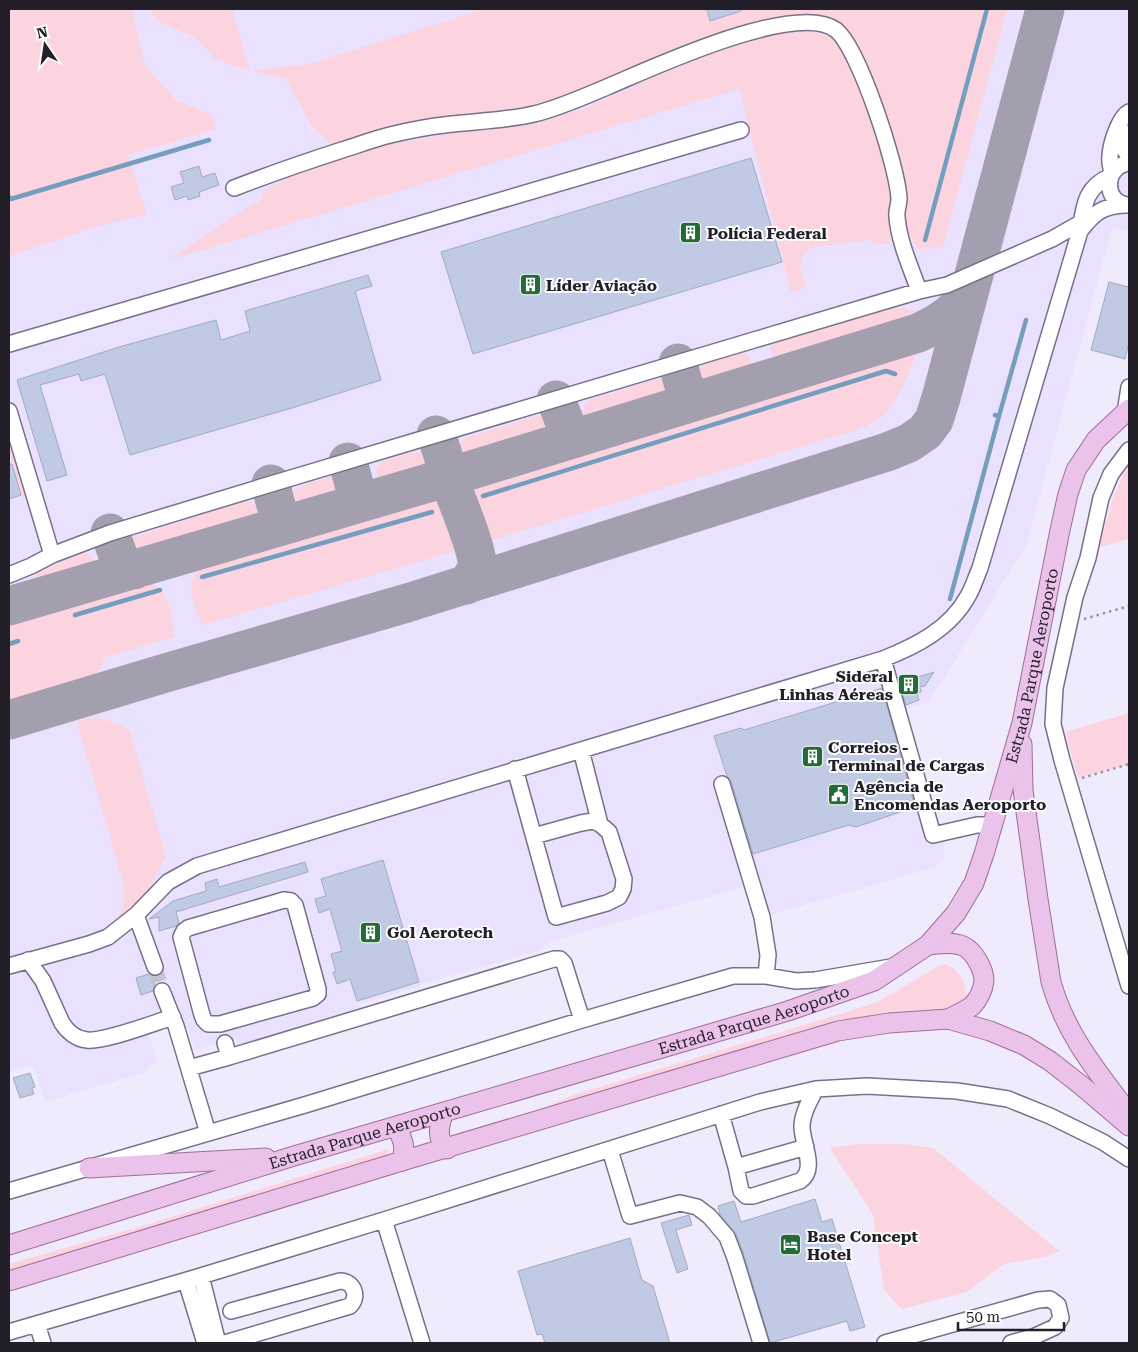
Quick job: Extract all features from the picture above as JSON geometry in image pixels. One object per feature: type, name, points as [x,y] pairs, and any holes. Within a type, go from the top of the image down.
[{"type":"main road","name":"Estrada Parque Aeroporto","points":[[9,1245],[294,1156],[788,1012],[874,981],[928,946],[956,913],[974,883],[993,824],[1022,723],[1068,494],[1076,470],[1096,440],[1127,411]]},
{"type":"main road","points":[[1022,723],[1023,790],[1051,982],[1062,1017],[1084,1054],[1129,1114]]},
{"type":"main road","points":[[928,946],[956,944],[965,946],[980,965],[984,981],[980,995],[972,1006],[948,1019]]},
{"type":"main road","points":[[9,1281],[838,1031],[889,1023],[948,1019],[990,1031],[1024,1046],[1056,1066],[1129,1126]]},
{"type":"main road","points":[[443,1114],[438,1129],[439,1137],[447,1149]]},
{"type":"main road","points":[[396,1127],[404,1146],[402,1161]]},
{"type":"main road","points":[[88,1168],[294,1156]]},
{"type":"street","points":[[234,188],[283,169],[389,136],[443,125],[495,121],[535,113],[584,97],[749,31],[782,23],[820,23],[835,29],[849,46],[874,104],[894,171],[899,199],[896,215],[919,291]]},
{"type":"street","points":[[1124,117],[1124,149],[1129,157]]},
{"type":"street","points":[[1124,117],[1110,152],[1111,174],[1109,188],[1114,199],[1127,205]]},
{"type":"street","points":[[9,344],[741,130]]},
{"type":"street","points":[[9,966],[108,937],[136,915],[168,882],[197,866],[883,659],[907,650],[926,639],[948,621],[968,596],[980,568],[1081,226],[1083,208],[1087,196],[1096,184],[1118,167],[1129,163]]},
{"type":"street","points":[[9,575],[52,555],[110,533],[919,291],[947,285],[1081,226],[1099,210],[1110,206],[1127,205]]},
{"type":"street","points":[[1127,411],[1129,386]]},
{"type":"street","points":[[9,411],[52,555]]},
{"type":"street","points":[[1129,450],[1111,474],[1101,498],[1088,558],[1075,597],[1055,688],[1053,724],[1068,782],[1129,986]]},
{"type":"street","points":[[883,659],[933,835],[977,825],[993,824]]},
{"type":"street","points":[[581,750],[600,824]]},
{"type":"street","points":[[515,769],[556,917],[607,903],[619,897],[623,889],[624,879],[609,832],[600,824],[593,821],[581,823],[534,836]]},
{"type":"street","points":[[722,784],[762,917],[768,955],[766,976]]},
{"type":"street","points":[[189,1068],[225,1040],[318,994],[294,905],[291,901],[284,900],[188,928],[182,934],[181,937],[204,1020],[225,1040]]},
{"type":"street","points":[[136,915],[155,967]]},
{"type":"street","points":[[225,1040],[554,959],[560,959],[564,963],[582,1020]]},
{"type":"street","points":[[28,960],[43,980],[66,1029],[81,1039],[101,1039],[173,1017]]},
{"type":"street","points":[[9,1191],[308,1104],[733,976],[766,976],[796,981],[815,980],[898,966]]},
{"type":"street","points":[[162,991],[173,1017],[208,1133]]},
{"type":"street","points":[[9,1332],[384,1220],[760,1102],[816,1089],[867,1086],[913,1088],[957,1091],[1008,1099],[1050,1116],[1103,1142],[1129,1159]]},
{"type":"street","points":[[721,1114],[741,1191],[746,1196],[753,1196],[803,1180],[808,1168],[802,1126],[806,1106],[816,1089]]},
{"type":"street","points":[[736,1167],[806,1147]]},
{"type":"street","points":[[610,1150],[630,1216],[680,1203],[697,1207],[717,1224],[727,1237],[735,1258],[761,1343]]},
{"type":"street","points":[[384,1220],[422,1343]]},
{"type":"street","points":[[193,1278],[205,1343]]},
{"type":"street","points":[[193,1278],[218,1343]]},
{"type":"street","points":[[225,1343],[350,1306],[354,1302],[355,1297],[354,1290],[350,1284],[340,1280],[231,1311]]},
{"type":"street","points":[[885,1343],[1038,1300],[1050,1299],[1058,1305],[1061,1318],[1055,1327],[1035,1340],[1011,1343]]},
{"type":"street","points":[[37,1324],[43,1343]]},
{"type":"path","points":[[1070,623],[1129,606]]},
{"type":"path","points":[[1068,782],[1129,764]]},
{"type":"shaded area","points":[[9,9],[1129,9],[1129,231],[1112,228],[1026,546],[929,702],[905,709],[942,833],[945,856],[936,867],[756,919],[747,886],[548,942],[542,950],[421,984],[421,986],[359,1004],[361,1012],[237,1047],[235,1040],[195,1050],[186,1024],[176,1026],[149,1034],[157,1063],[148,1066],[146,1072],[45,1102],[33,1065],[9,1072]]},
{"type":"shaded area","points":[[9,9],[132,9],[145,66],[176,100],[212,115],[216,129],[128,155],[147,214],[101,225],[9,256]]},
{"type":"shaded area","points":[[149,9],[232,9],[250,71],[215,59],[195,37],[159,22]]},
{"type":"shaded area","points":[[484,9],[1007,9],[943,247],[918,249],[911,238],[905,222],[904,204],[841,32],[783,22],[585,97],[333,149],[324,136],[313,128],[286,79],[252,71],[309,64]]},
{"type":"shaded area","points":[[808,31],[830,36],[846,51],[860,84],[893,187],[890,227],[891,244],[879,244],[868,240],[814,247],[805,252],[801,261],[800,268],[806,288],[791,292],[739,89],[169,260],[246,208],[260,201],[263,192],[291,175],[386,145],[441,135],[534,124],[588,107],[656,76],[726,48],[779,34]]},
{"type":"shaded area","points":[[899,308],[917,311],[921,316],[922,322],[786,366],[777,362],[771,352],[770,348],[773,343],[778,341],[889,309]]},
{"type":"shaded area","points":[[745,352],[751,361],[743,375],[718,383],[708,384],[700,381],[697,377],[695,371],[699,366]]},
{"type":"shaded area","points":[[906,353],[912,354],[915,358],[896,399],[888,411],[865,427],[485,542],[476,516],[474,502],[476,489],[483,482]]},
{"type":"shaded area","points":[[667,376],[672,378],[676,390],[670,397],[662,401],[597,420],[589,419],[583,413],[584,406],[590,400]]},
{"type":"shaded area","points":[[540,415],[546,419],[548,424],[544,436],[462,460],[457,460],[455,457],[456,450],[465,438]]},
{"type":"shaded area","points":[[9,426],[27,497],[22,498],[9,451]]},
{"type":"shaded area","points":[[420,452],[431,458],[438,468],[386,483],[379,478],[376,469],[381,462],[410,453]]},
{"type":"shaded area","points":[[1129,470],[1129,539],[1099,547],[1114,495],[1125,472]]},
{"type":"shaded area","points":[[331,477],[341,486],[338,497],[308,507],[298,505],[293,501],[294,490],[309,483]]},
{"type":"shaded area","points":[[428,495],[443,499],[450,506],[456,525],[459,550],[203,625],[195,608],[192,584],[194,576],[204,562]]},
{"type":"shaded area","points":[[245,501],[251,502],[257,507],[257,516],[253,523],[144,555],[137,555],[132,552],[126,542],[134,537]]},
{"type":"shaded area","points":[[84,552],[91,556],[93,562],[87,572],[41,586],[36,581],[36,573]]},
{"type":"shaded area","points":[[138,582],[151,583],[162,592],[169,606],[174,637],[103,658],[103,665],[94,677],[9,704],[9,621]]},
{"type":"shaded area","points":[[1129,713],[1129,764],[1078,778],[1066,734],[1068,731]]},
{"type":"shaded area","points":[[95,717],[119,724],[130,731],[166,857],[148,890],[130,912],[121,920],[102,930],[120,913],[123,908],[124,895],[122,878],[77,722]]},
{"type":"shaded area","points":[[946,964],[958,972],[965,985],[966,992],[961,1005],[949,1011],[903,1011],[873,1017],[455,1141],[454,1134],[526,1115],[576,1094],[879,1001],[939,966]]},
{"type":"shaded area","points":[[856,1144],[904,1144],[933,1148],[1059,1251],[1049,1256],[1004,1264],[967,1292],[902,1309],[884,1290],[873,1215],[830,1148]]},
{"type":"shaded area","points":[[389,1149],[386,1157],[9,1278],[9,1264],[145,1225]]},
{"type":"building","points":[[707,9],[741,9],[741,11],[710,21]]},
{"type":"building","points":[[751,158],[782,262],[473,354],[441,252]]},
{"type":"building","points":[[199,166],[202,177],[215,173],[219,185],[199,192],[200,196],[188,200],[187,196],[175,200],[171,187],[184,183],[180,172]]},
{"type":"building","points":[[368,275],[372,286],[355,291],[381,380],[130,455],[105,374],[81,381],[79,374],[40,385],[67,475],[47,481],[17,380],[119,347],[216,320],[221,340],[250,331],[245,311]]},
{"type":"building","points":[[1109,282],[1129,287],[1129,342],[1125,359],[1091,350]]},
{"type":"building","points":[[9,464],[12,464],[21,495],[9,499]]},
{"type":"building","name":"Sideral Linhas Aéreas","points":[[934,672],[925,686],[920,687],[921,692],[917,693],[919,700],[906,705],[899,683]]},
{"type":"building","name":"Correios - Terminal de Cargas","points":[[882,688],[915,807],[856,827],[849,825],[753,854],[731,781],[727,776],[714,736],[741,728],[744,730]]},
{"type":"building","name":"Gol Aerotech","points":[[383,860],[419,982],[357,1001],[350,979],[337,984],[333,972],[336,972],[331,954],[342,951],[330,909],[319,913],[315,899],[326,896],[321,879]]},
{"type":"building","points":[[305,862],[308,872],[176,912],[179,923],[176,926],[159,931],[159,917],[149,919],[173,901],[206,891],[205,883],[217,879],[219,887]]},
{"type":"building","points":[[149,974],[152,976],[155,985],[153,991],[141,995],[136,978]]},
{"type":"building","points":[[30,1073],[35,1087],[32,1088],[34,1094],[20,1098],[13,1078]]},
{"type":"building","name":"Base Concept Hotel","points":[[815,1199],[822,1222],[832,1219],[865,1327],[850,1331],[847,1321],[770,1343],[744,1255],[736,1234],[720,1215],[718,1206],[734,1201],[741,1222]]},
{"type":"building","points":[[689,1215],[692,1225],[676,1230],[688,1269],[677,1273],[661,1223]]},
{"type":"building","points":[[630,1238],[642,1280],[653,1286],[670,1343],[545,1343],[542,1334],[537,1335],[518,1271]]},
{"type":"waterway","points":[[925,240],[987,9]]},
{"type":"waterway","points":[[9,197],[11,199],[209,140]]},
{"type":"waterway","points":[[999,416],[1026,320]]},
{"type":"waterway","points":[[483,496],[886,371],[895,374]]},
{"type":"waterway","points":[[950,599],[999,416],[995,415]]},
{"type":"waterway","points":[[202,577],[432,512]]},
{"type":"waterway","points":[[75,615],[160,590]]},
{"type":"waterway","points":[[9,644],[18,641]]},
{"type":"taxiway","points":[[9,720],[407,603],[887,452],[909,443],[925,432],[934,420],[941,398],[1045,9]]},
{"type":"taxiway","points":[[9,606],[452,476],[918,333],[947,317],[959,306],[969,292]]},
{"type":"taxiway","points":[[678,363],[686,390],[699,400]]},
{"type":"taxiway","points":[[556,400],[568,430],[578,437]]},
{"type":"taxiway","points":[[436,435],[444,463],[443,474],[440,479]]},
{"type":"taxiway","points":[[348,462],[356,491],[350,506]]},
{"type":"taxiway","points":[[271,484],[279,513],[287,521],[293,523]]},
{"type":"taxiway","points":[[452,487],[476,558],[476,571],[466,585]]},
{"type":"taxiway","points":[[110,533],[122,566],[126,569],[134,570]]},
{"type":"tunnel","points":[[155,967],[162,991]]},
{"type":"place","name":"Polícia Federal","points":[[691,233]]},
{"type":"place","name":"Líder Aviação","points":[[530,285]]},
{"type":"place","name":"Sideral Linhas Aéreas","points":[[909,685]]},
{"type":"place","name":"Correios - Terminal de Cargas","points":[[812,756]]},
{"type":"place","name":"Agência de Encomendas Aeroporto","points":[[838,795]]},
{"type":"place","name":"Gol Aerotech","points":[[371,932]]},
{"type":"place","name":"Base Concept Hotel","points":[[791,1245]]}]
